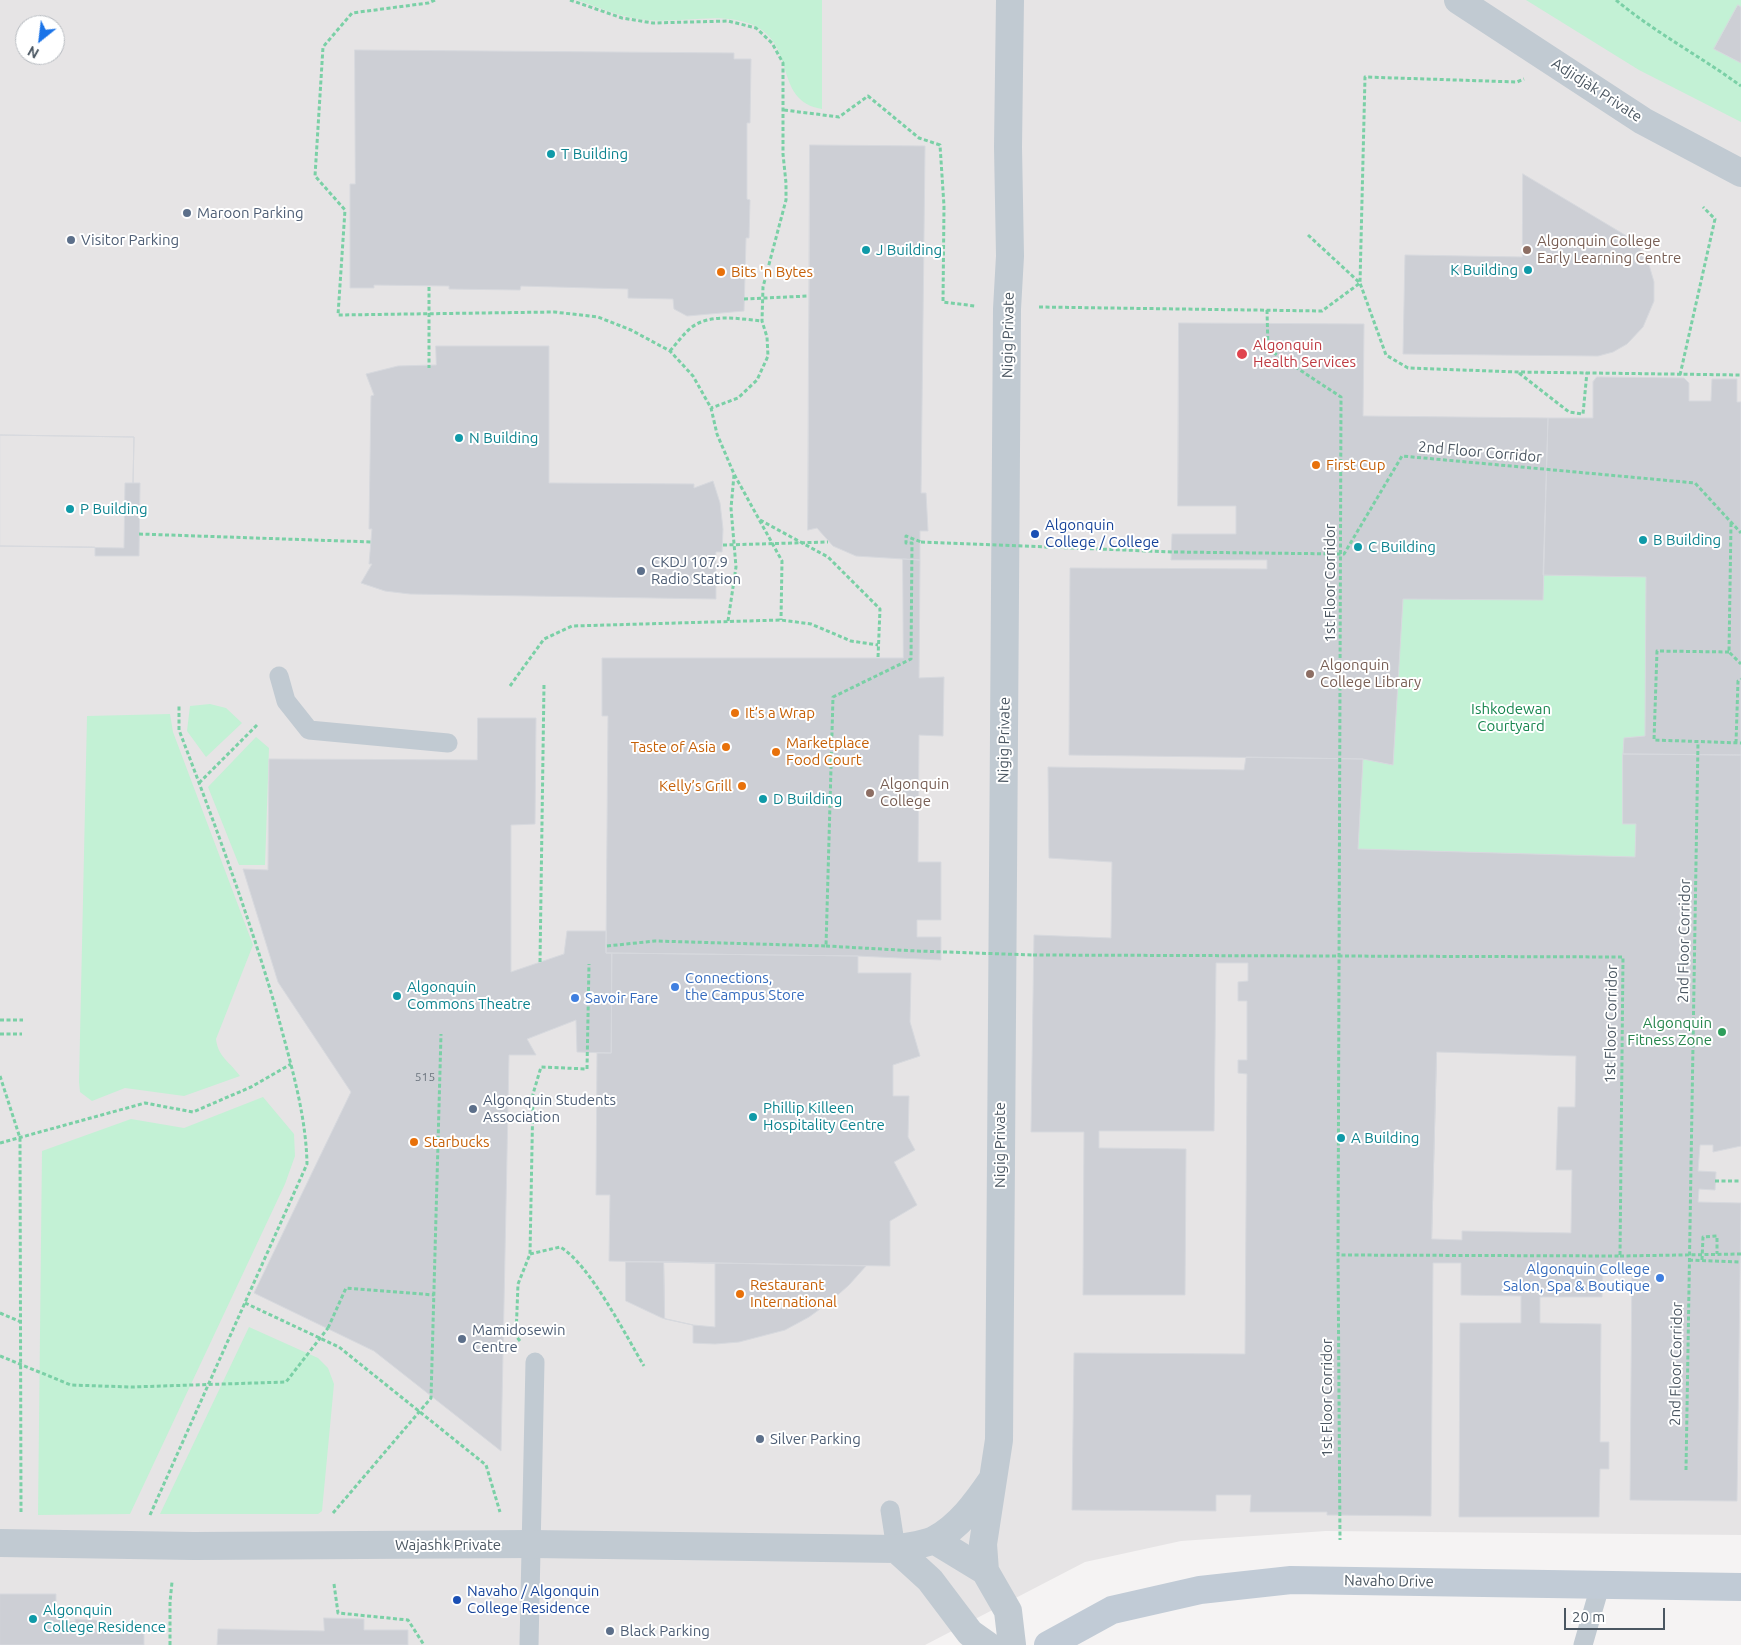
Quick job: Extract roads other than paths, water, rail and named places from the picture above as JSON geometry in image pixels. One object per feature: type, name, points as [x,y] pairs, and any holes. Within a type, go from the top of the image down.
[{"type":"street","name":"Nigig Private","points":[[985,1571],[984,1544],[999,1440],[1000,1078],[1010,256],[1008,147],[1010,0]]},
{"type":"street","name":"Adjidjàk Private","points":[[1458,0],[1642,121],[1741,173]]},
{"type":"street","name":"Nigig Private","points":[[934,1540],[954,1526],[976,1503],[993,1479]]},
{"type":"street","name":"Wajashk Private","points":[[0,1543],[194,1546],[532,1544],[896,1549],[934,1540]]},
{"type":"street","points":[[934,1540],[985,1571],[1008,1611],[1012,1645]]},
{"type":"street","points":[[896,1549],[930,1580],[970,1633],[987,1645]]},
{"type":"street","name":"Navaho Drive","points":[[1048,1645],[1112,1610],[1209,1589],[1291,1580],[1741,1588]]},
{"type":"lane","points":[[279,676],[286,701],[309,730],[448,743]]},
{"type":"lane","points":[[530,1645],[535,1362]]},
{"type":"lane","points":[[890,1510],[896,1549]]},
{"type":"lane","points":[[1583,1645],[1600,1586]]},
{"type":"place","name":"T Building","points":[[551,154]]},
{"type":"place","name":"Maroon Parking","points":[[187,213]]},
{"type":"place","name":"Visitor Parking","points":[[71,240]]},
{"type":"place","name":"J Building","points":[[866,250]]},
{"type":"place","name":"Algonquin College Early Learning Centre","points":[[1527,250]]},
{"type":"place","name":"K Building","points":[[1528,270]]},
{"type":"place","name":"Bits 'n Bytes","points":[[721,272]]},
{"type":"place","name":"Algonquin Health Services","points":[[1242,354]]},
{"type":"place","name":"N Building","points":[[459,438]]},
{"type":"place","name":"First Cup","points":[[1316,465]]},
{"type":"place","name":"P Building","points":[[70,509]]},
{"type":"place","name":"Algonquin College / College","points":[[1035,534]]},
{"type":"place","name":"B Building","points":[[1643,540]]},
{"type":"place","name":"C Building","points":[[1358,547]]},
{"type":"place","name":"CKDJ 107.9 Radio Station","points":[[641,571]]},
{"type":"place","name":"Algonquin College Library","points":[[1310,674]]},
{"type":"place","name":"It’s a Wrap","points":[[735,713]]},
{"type":"place","name":"Taste of Asia","points":[[726,747]]},
{"type":"place","name":"Marketplace Food Court","points":[[776,752]]},
{"type":"place","name":"Kelly’s Grill","points":[[742,786]]},
{"type":"place","name":"Algonquin College","points":[[870,793]]},
{"type":"place","name":"D Building","points":[[763,799]]},
{"type":"place","name":"Connections, the Campus Store","points":[[675,987]]},
{"type":"place","name":"Algonquin Commons Theatre","points":[[397,996]]},
{"type":"place","name":"Savoir Fare","points":[[575,998]]},
{"type":"place","name":"Algonquin Fitness Zone","points":[[1722,1032]]},
{"type":"place","name":"Algonquin Students Association","points":[[473,1109]]},
{"type":"place","name":"Phillip Killeen Hospitality Centre","points":[[753,1117]]},
{"type":"place","name":"A Building","points":[[1341,1138]]},
{"type":"place","name":"Starbucks","points":[[414,1142]]},
{"type":"place","name":"Algonquin College Salon, Spa & Boutique","points":[[1660,1278]]},
{"type":"place","name":"Restaurant International","points":[[740,1294]]},
{"type":"place","name":"Mamidosewin Centre","points":[[462,1339]]},
{"type":"place","name":"Silver Parking","points":[[760,1439]]},
{"type":"place","name":"Navaho / Algonquin College Residence","points":[[457,1600]]},
{"type":"place","name":"Algonquin College Residence","points":[[33,1619]]},
{"type":"place","name":"Black Parking","points":[[610,1631]]},
{"type":"park label","name":"Ishkodewan Courtyard","points":[[1511,718]]}]
